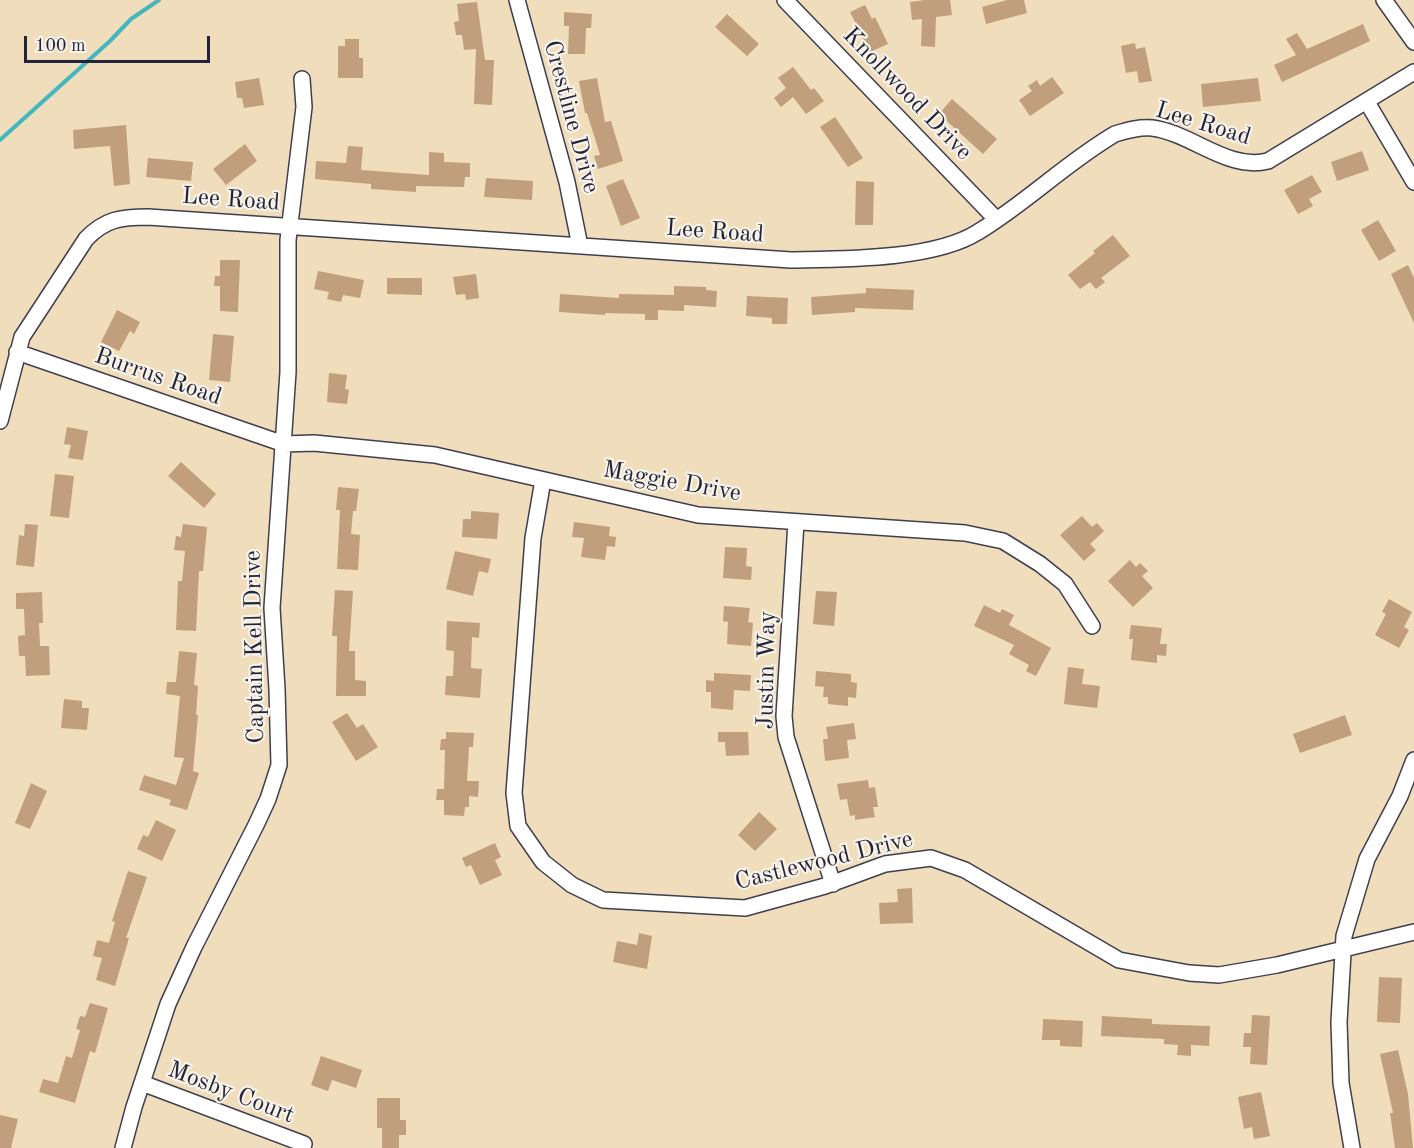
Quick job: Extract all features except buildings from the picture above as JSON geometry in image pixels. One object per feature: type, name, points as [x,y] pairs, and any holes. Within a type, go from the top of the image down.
[{"type":"street","name":"Crestline Drive","points":[[517,0],[567,182],[580,246]]},
{"type":"street","name":"Knollwood Drive","points":[[785,0],[996,219]]},
{"type":"street","points":[[1384,0],[1414,42]]},
{"type":"street","name":"Lee Road","points":[[0,420],[17,352],[22,337],[34,316],[86,239],[96,228],[126,217],[791,260],[839,259],[922,252],[950,246],[978,233],[1105,140],[1127,130],[1160,129],[1233,159],[1257,164],[1268,161],[1414,72]]},
{"type":"street","name":"Captain Kell Drive","points":[[123,1148],[168,1004],[256,825],[268,799],[279,765],[272,608],[288,372],[289,227],[304,107],[302,80]]},
{"type":"street","points":[[1367,102],[1414,182]]},
{"type":"street","points":[[0,358],[17,352]]},
{"type":"street","name":"Burrus Road","points":[[17,352],[284,444]]},
{"type":"street","name":"Maggie Drive","points":[[284,444],[314,443],[435,455],[698,515],[965,533],[1003,541],[1040,564],[1065,584],[1092,626]]},
{"type":"street","name":"Castlewood Drive","points":[[543,480],[533,538],[514,793],[518,826],[543,862],[572,885],[603,900],[745,908],[833,884],[885,864],[931,858],[965,870],[1119,960],[1189,973],[1219,975],[1277,965],[1414,932]]},
{"type":"street","name":"Justin Way","points":[[796,522],[784,717],[786,737],[833,884]]},
{"type":"street","points":[[1352,1148],[1341,1083],[1339,1022],[1344,936],[1367,859],[1400,796],[1414,760]]},
{"type":"street","name":"Mosby Court","points":[[142,1083],[304,1144]]},
{"type":"waterway","points":[[0,140],[110,41],[131,19],[159,0]]}]
